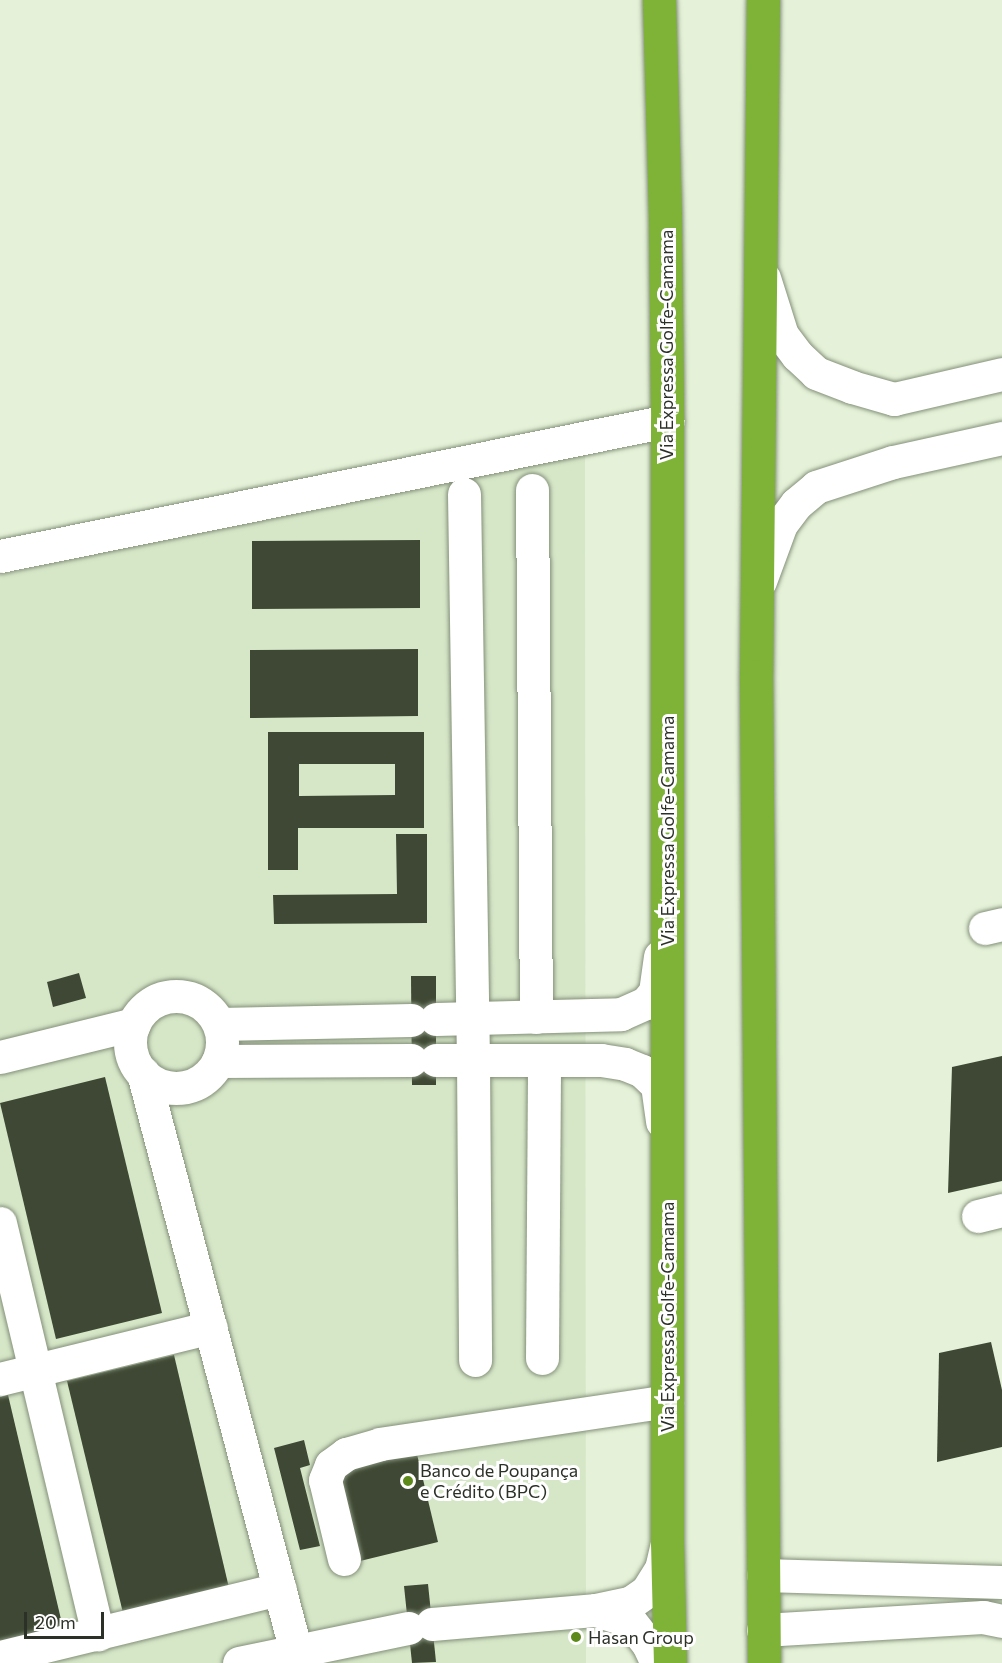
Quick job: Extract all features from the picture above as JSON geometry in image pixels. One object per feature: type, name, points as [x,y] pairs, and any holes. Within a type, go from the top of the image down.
[{"type":"highway","name":"Via Expressa Golfe-Camama","points":[[659,0],[665,215],[667,421],[667,1542],[670,1663]]},
{"type":"highway","points":[[763,0],[757,592],[764,1663]]},
{"type":"street","points":[[760,267],[782,335],[797,356],[816,373],[852,387],[894,399],[1002,374]]},
{"type":"street","points":[[0,556],[667,421]]},
{"type":"street","points":[[757,592],[781,524],[796,504],[816,487],[893,462],[1002,438]]},
{"type":"street","points":[[532,490],[536,1017]]},
{"type":"street","points":[[464,494],[473,1060],[475,1360]]},
{"type":"street","points":[[219,1024],[621,1014],[646,1003],[656,992],[666,916]]},
{"type":"street","points":[[143,1073],[162,1086],[178,1088],[192,1085],[205,1078],[218,1061],[222,1038],[219,1024],[211,1011],[199,1001],[184,996],[168,996],[154,1001],[142,1011],[134,1024],[130,1038],[131,1054],[143,1073],[297,1656]]},
{"type":"street","points":[[0,1057],[134,1024]]},
{"type":"street","points":[[542,1358],[544,1060]]},
{"type":"street","points":[[218,1061],[601,1060],[625,1064],[642,1071],[657,1084],[668,1162]]},
{"type":"street","points":[[0,1223],[98,1634]]},
{"type":"street","points":[[0,1379],[211,1327]]},
{"type":"street","points":[[344,1559],[325,1480],[331,1465],[346,1454],[380,1444],[667,1401]]},
{"type":"street","points":[[239,1663],[297,1656],[420,1626],[596,1610],[630,1603],[646,1591],[661,1569],[667,1542]]},
{"type":"street","points":[[763,1575],[1002,1582]]},
{"type":"street","points":[[0,1658],[280,1589]]},
{"type":"street","points":[[596,1610],[630,1622],[648,1644],[657,1663]]},
{"type":"street","points":[[764,1630],[983,1617],[1002,1621]]},
{"type":"shaded area","points":[[585,453],[586,1663],[0,1663],[0,575],[432,479],[433,486]]},
{"type":"building","points":[[420,540],[420,608],[252,609],[252,541]]},
{"type":"building","points":[[418,649],[418,716],[250,718],[250,650]]},
{"type":"building","points":[[268,732],[424,732],[424,828],[298,828],[298,870],[268,870]],"holes":[[[299,764],[395,764],[395,795],[299,796]]]},
{"type":"building","points":[[396,834],[427,834],[427,923],[274,924],[273,895],[397,894]]},
{"type":"building","points":[[79,973],[86,998],[53,1007],[47,982]]},
{"type":"building","points":[[411,976],[436,976],[436,1085],[412,1085]]},
{"type":"building","points":[[1002,1056],[1002,1181],[948,1193],[952,1067]]},
{"type":"building","points":[[105,1077],[162,1313],[56,1339],[0,1103]]},
{"type":"building","points":[[991,1342],[1002,1390],[1002,1447],[937,1462],[939,1353]]},
{"type":"building","points":[[174,1355],[230,1592],[124,1617],[67,1381]]},
{"type":"building","points":[[8,1395],[64,1632],[0,1647],[0,1397]]},
{"type":"building","points":[[304,1440],[310,1465],[300,1468],[320,1546],[300,1550],[274,1448]]},
{"type":"building","points":[[415,1446],[438,1542],[356,1562],[333,1466]]},
{"type":"building","points":[[428,1584],[436,1662],[412,1663],[404,1586]]},
{"type":"place","name":"Banco de Poupança e Crédito (BPC)","points":[[408,1481]]},
{"type":"place","name":"Hasan Group","points":[[576,1637]]}]
